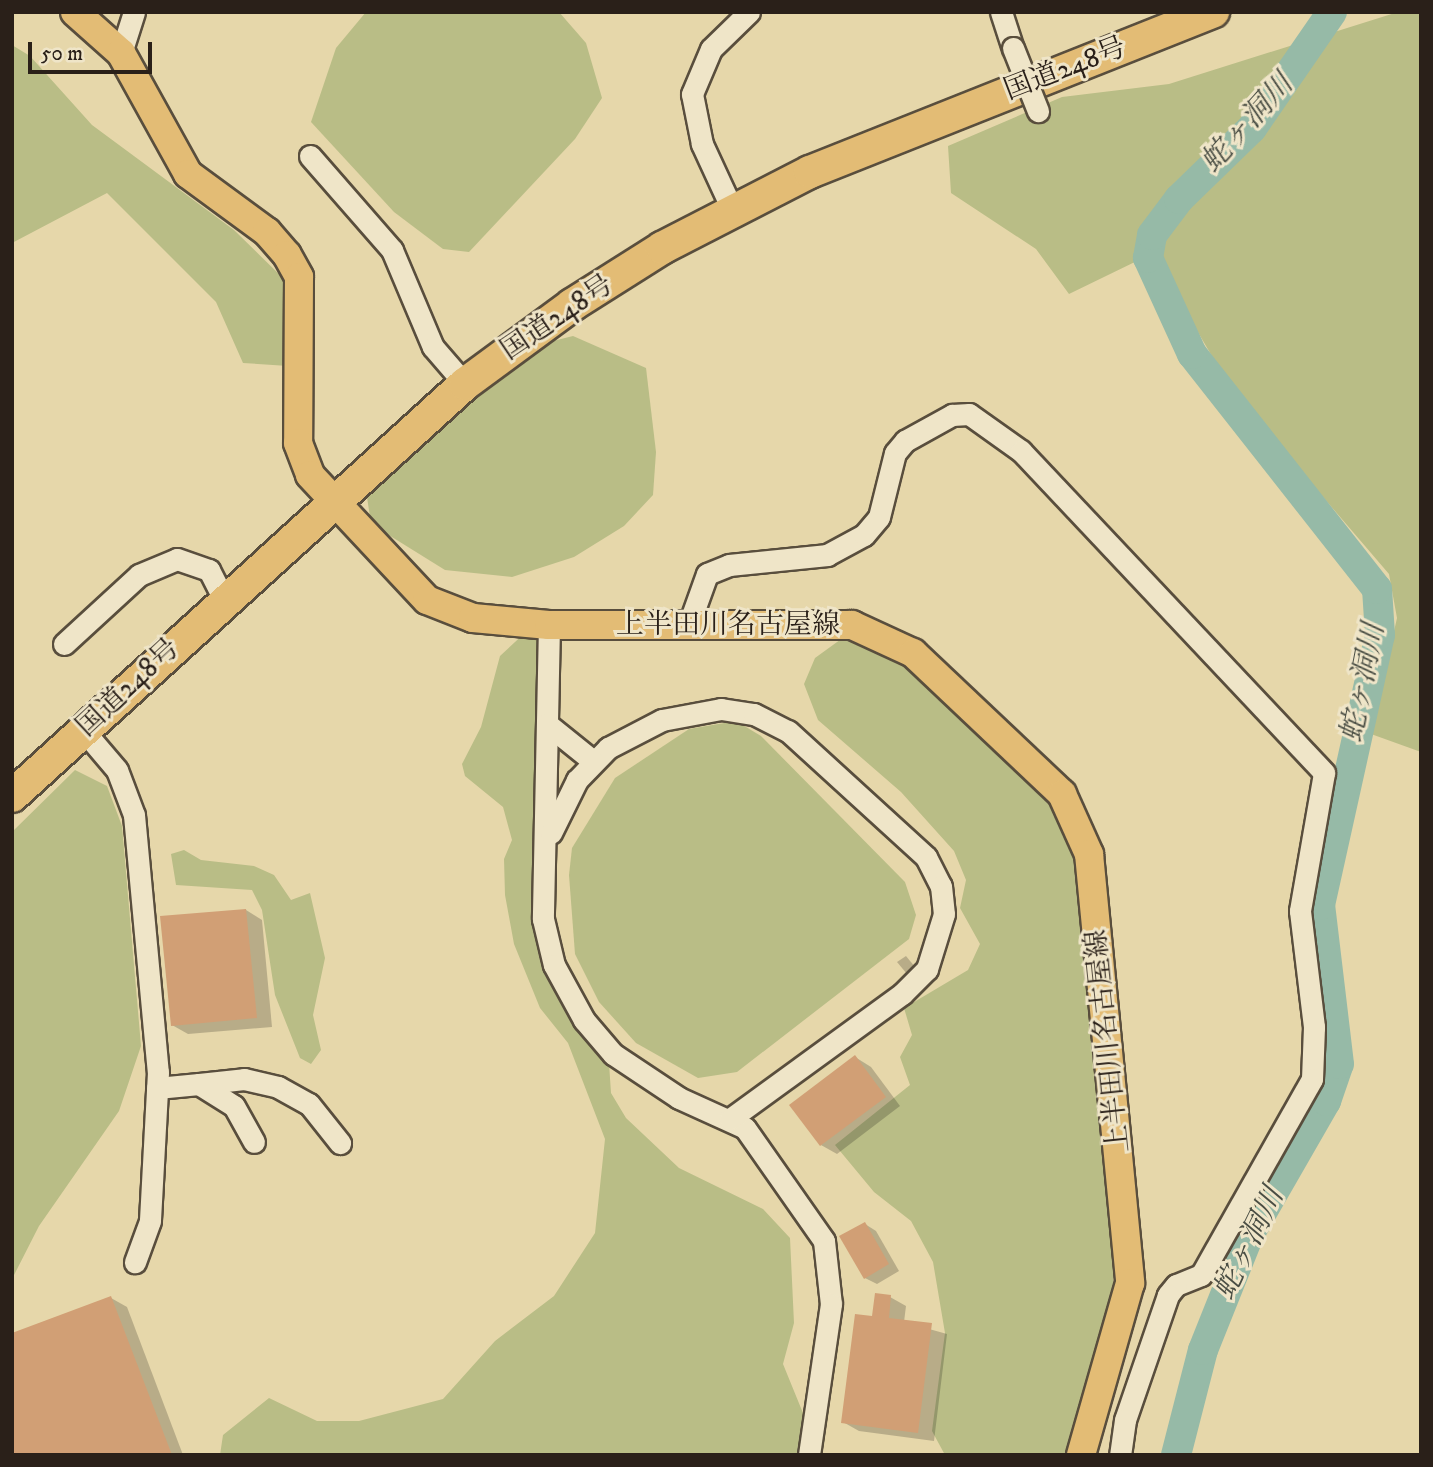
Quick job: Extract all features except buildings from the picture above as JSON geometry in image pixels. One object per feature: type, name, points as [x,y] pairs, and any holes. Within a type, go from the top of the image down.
[{"type":"highway","name":"国道248号","points":[[12,796],[224,599],[465,384],[572,305],[732,209],[810,172],[1213,12]]},
{"type":"main road","name":"上半田川名古屋線","points":[[75,12],[121,53],[188,174],[267,232],[299,277],[298,443],[310,475],[331,503],[427,600],[473,618],[549,625],[852,625],[878,634],[913,653],[1062,794],[1079,820],[1089,854],[1130,1283],[1081,1455]]},
{"type":"street","points":[[121,53],[134,12]]},
{"type":"street","points":[[732,209],[702,144],[692,94],[711,49],[750,12]]},
{"type":"street","points":[[1001,12],[1038,111]]},
{"type":"street","points":[[310,156],[392,250],[433,347],[465,384]]},
{"type":"street","points":[[689,624],[707,574],[729,565],[827,555],[864,535],[879,517],[895,453],[905,441],[951,415],[969,414],[1021,451],[1324,773],[1300,911],[1315,1037],[1312,1079],[1201,1275],[1176,1285],[1168,1295],[1125,1420],[1120,1455]]},
{"type":"street","points":[[64,643],[139,575],[177,559],[209,570],[224,599]]},
{"type":"street","points":[[549,625],[543,919],[554,965],[584,1020],[612,1054],[679,1098],[745,1128],[824,1241],[831,1304],[809,1455]]},
{"type":"street","points":[[545,850],[566,797],[593,761],[662,720],[721,709],[754,714],[788,731],[917,845],[941,886],[942,930],[916,983],[730,1119]]},
{"type":"street","points":[[547,724],[593,761]]},
{"type":"street","points":[[83,730],[117,770],[134,816],[157,1088],[150,1221],[135,1262]]},
{"type":"street","points":[[157,1088],[244,1079],[278,1087],[309,1104],[340,1143]]},
{"type":"street","points":[[199,1084],[234,1105],[254,1142]]},
{"type":"green space","points":[[366,12],[559,12],[586,43],[602,98],[575,139],[469,252],[443,249],[394,212],[311,122],[336,48]]},
{"type":"green space","points":[[1398,12],[1421,12],[1421,752],[1371,734],[1397,618],[1389,574],[1233,392],[1182,305],[1141,259],[1069,294],[1036,249],[951,193],[948,146],[1062,97],[1169,84]]},
{"type":"green space","points":[[12,45],[30,56],[92,125],[234,230],[286,281],[288,366],[243,363],[216,302],[107,193],[12,243]]},
{"type":"green space","points":[[573,336],[646,368],[656,452],[653,495],[624,526],[574,557],[512,577],[445,570],[371,524],[367,497],[479,396],[549,342]]},
{"type":"green space","points":[[529,629],[537,641],[533,918],[609,1063],[611,1093],[626,1118],[679,1168],[763,1209],[790,1238],[794,1323],[783,1364],[805,1418],[800,1455],[220,1455],[223,1435],[269,1398],[317,1421],[359,1421],[443,1399],[495,1341],[554,1296],[595,1233],[605,1139],[568,1043],[540,1008],[514,944],[505,895],[504,859],[512,840],[503,807],[465,776],[462,764],[481,727],[500,656]]},
{"type":"green space","points":[[844,637],[904,662],[1054,803],[1077,850],[1115,1267],[1109,1318],[1074,1455],[945,1455],[932,1431],[945,1333],[933,1262],[911,1221],[874,1192],[835,1145],[910,1085],[900,1057],[912,1035],[904,1008],[968,970],[980,944],[960,908],[966,880],[954,851],[901,792],[818,720],[804,684],[815,658]]},
{"type":"green space","points":[[736,721],[761,736],[905,882],[916,915],[909,939],[737,1072],[698,1078],[636,1043],[599,1002],[575,954],[569,875],[572,848],[615,778],[689,729]]},
{"type":"green space","points":[[75,770],[107,786],[122,826],[141,1046],[119,1111],[39,1226],[12,1279],[12,832]]},
{"type":"green space","points":[[184,850],[201,860],[254,866],[274,875],[291,900],[310,893],[325,958],[313,1015],[321,1050],[311,1064],[300,1058],[275,995],[262,910],[252,890],[176,885],[171,854]]},
{"type":"waterway","name":"蛇ヶ洞川","points":[[1176,1455],[1203,1350],[1249,1235],[1326,1101],[1339,1064],[1320,905],[1380,635],[1377,589],[1192,354],[1148,258],[1152,235],[1179,199],[1252,128],[1332,12]]}]
